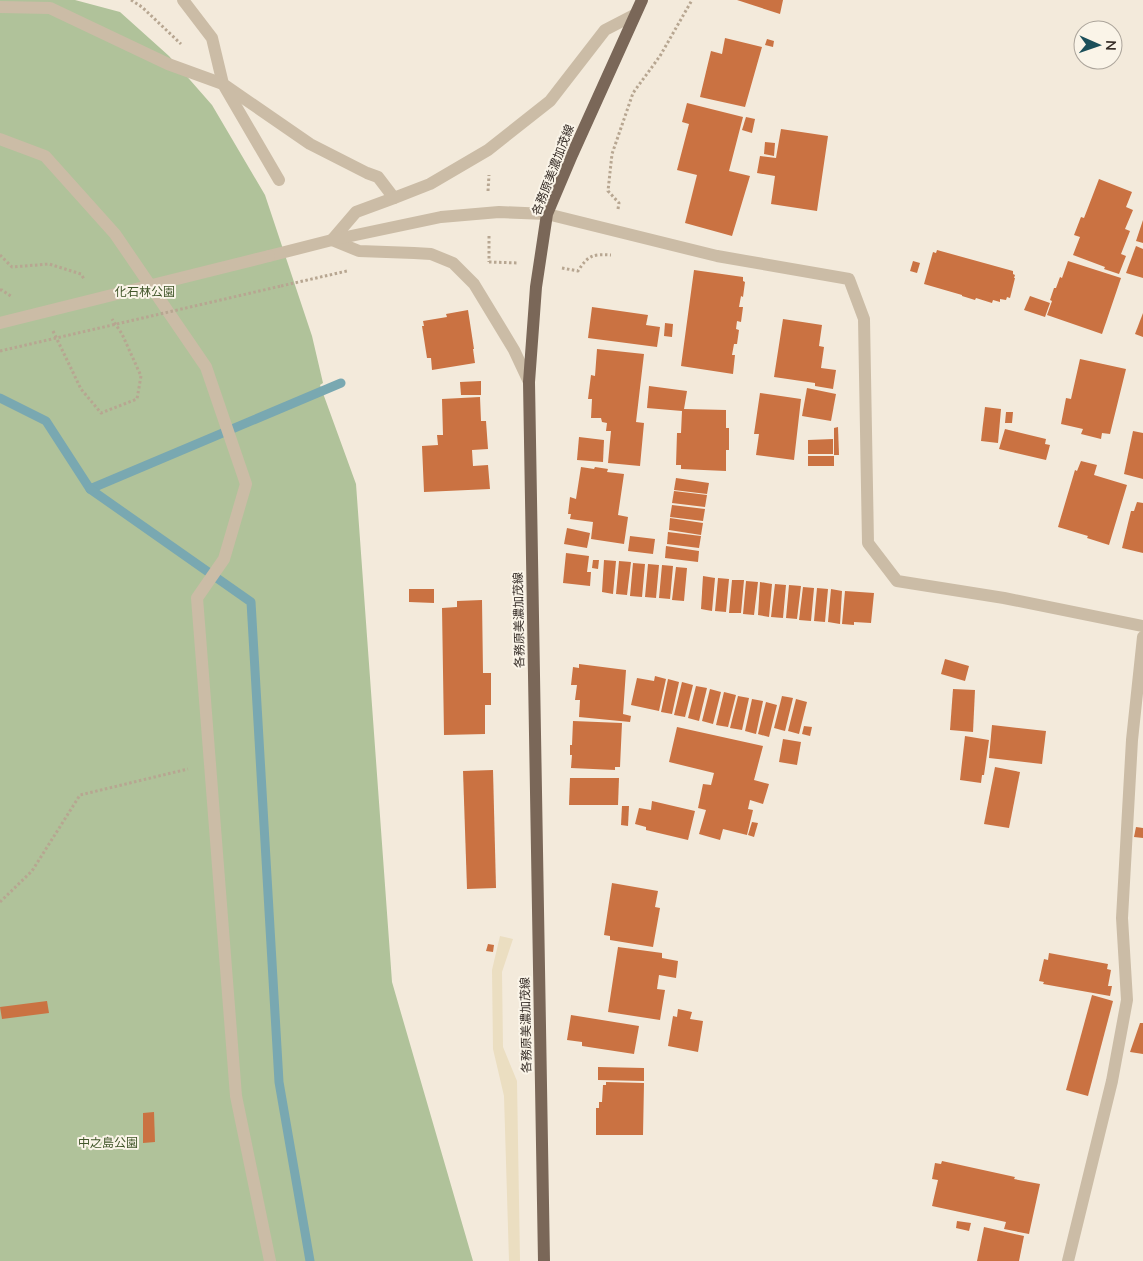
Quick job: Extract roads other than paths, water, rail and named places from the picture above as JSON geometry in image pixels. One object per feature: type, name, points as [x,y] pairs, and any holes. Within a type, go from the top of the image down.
[{"type":"main road","name":"各務原美濃加茂線","points":[[544,1261],[529,382],[536,287],[547,214],[642,0]]},
{"type":"street","points":[[182,0],[212,38],[223,84],[279,180]]},
{"type":"street","points":[[0,7],[50,8],[168,64],[223,84],[310,144],[378,177],[394,198]]},
{"type":"street","points":[[332,240],[356,212],[430,184],[488,150],[550,101],[605,30],[634,15]]},
{"type":"street","points":[[0,139],[45,156],[114,234],[206,367],[246,484],[224,559],[197,598],[236,1096],[270,1261]]},
{"type":"street","points":[[0,323],[332,240],[441,217],[499,212],[547,214],[717,256],[849,279],[864,319],[868,543],[897,581],[1004,598],[1143,626]]},
{"type":"street","points":[[332,240],[359,251],[431,254],[453,263],[474,284],[514,350],[529,382]]},
{"type":"street","points":[[1068,1261],[1112,1082],[1128,1000],[1122,918],[1132,740],[1143,637]]},
{"type":"waterway","points":[[0,398],[46,421],[90,489],[341,383]]},
{"type":"waterway","points":[[90,489],[251,602],[279,1082],[310,1261]]},
{"type":"park label","name":"化石林公園","points":[[145,292]]},
{"type":"park label","name":"中之島公園","points":[[108,1143]]}]
